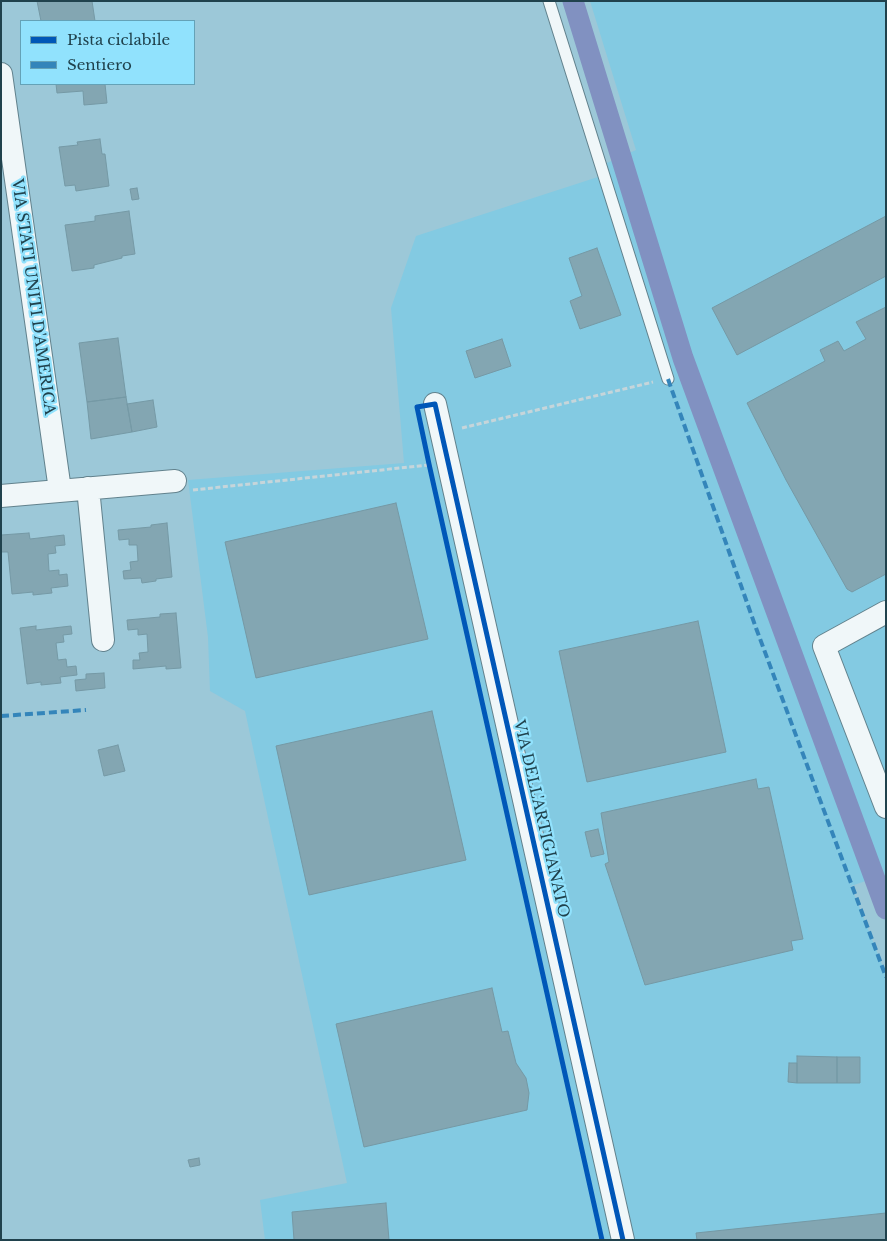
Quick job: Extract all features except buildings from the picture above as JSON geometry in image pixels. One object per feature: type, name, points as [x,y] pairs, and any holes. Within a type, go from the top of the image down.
[{"type":"street","name":"VIA STATI UNITI D'AMERICA","points":[[1,74],[60,490]]},
{"type":"street","name":"VIA DELL'ARTIGIANATO","points":[[435,404],[623,1240]]},
{"type":"street","points":[[1,496],[176,481]]},
{"type":"street","points":[[88,488],[103,640]]},
{"type":"street","points":[[886,612],[824,646],[886,807]]},
{"type":"lane","points":[[550,1],[668,379]]},
{"type":"path","points":[[453,430],[668,379]]},
{"type":"path","points":[[176,481],[185,491],[429,464]]},
{"type":"shaded area","points":[[590,1],[886,1],[886,874],[851,886],[883,967],[886,966],[886,1240],[265,1240],[260,1200],[347,1183],[245,711],[210,691],[208,637],[188,480],[404,463],[391,308],[416,236],[601,176],[598,167],[636,150]]},
{"type":"waterway","points":[[573,1],[683,358],[886,909]]},
{"type":"marked path","points":[[668,379],[756,628],[886,977]]},
{"type":"marked path","points":[[1,716],[86,710]]},
{"type":"cycle path","points":[[602,1240],[417,407],[435,404],[623,1240]]}]
